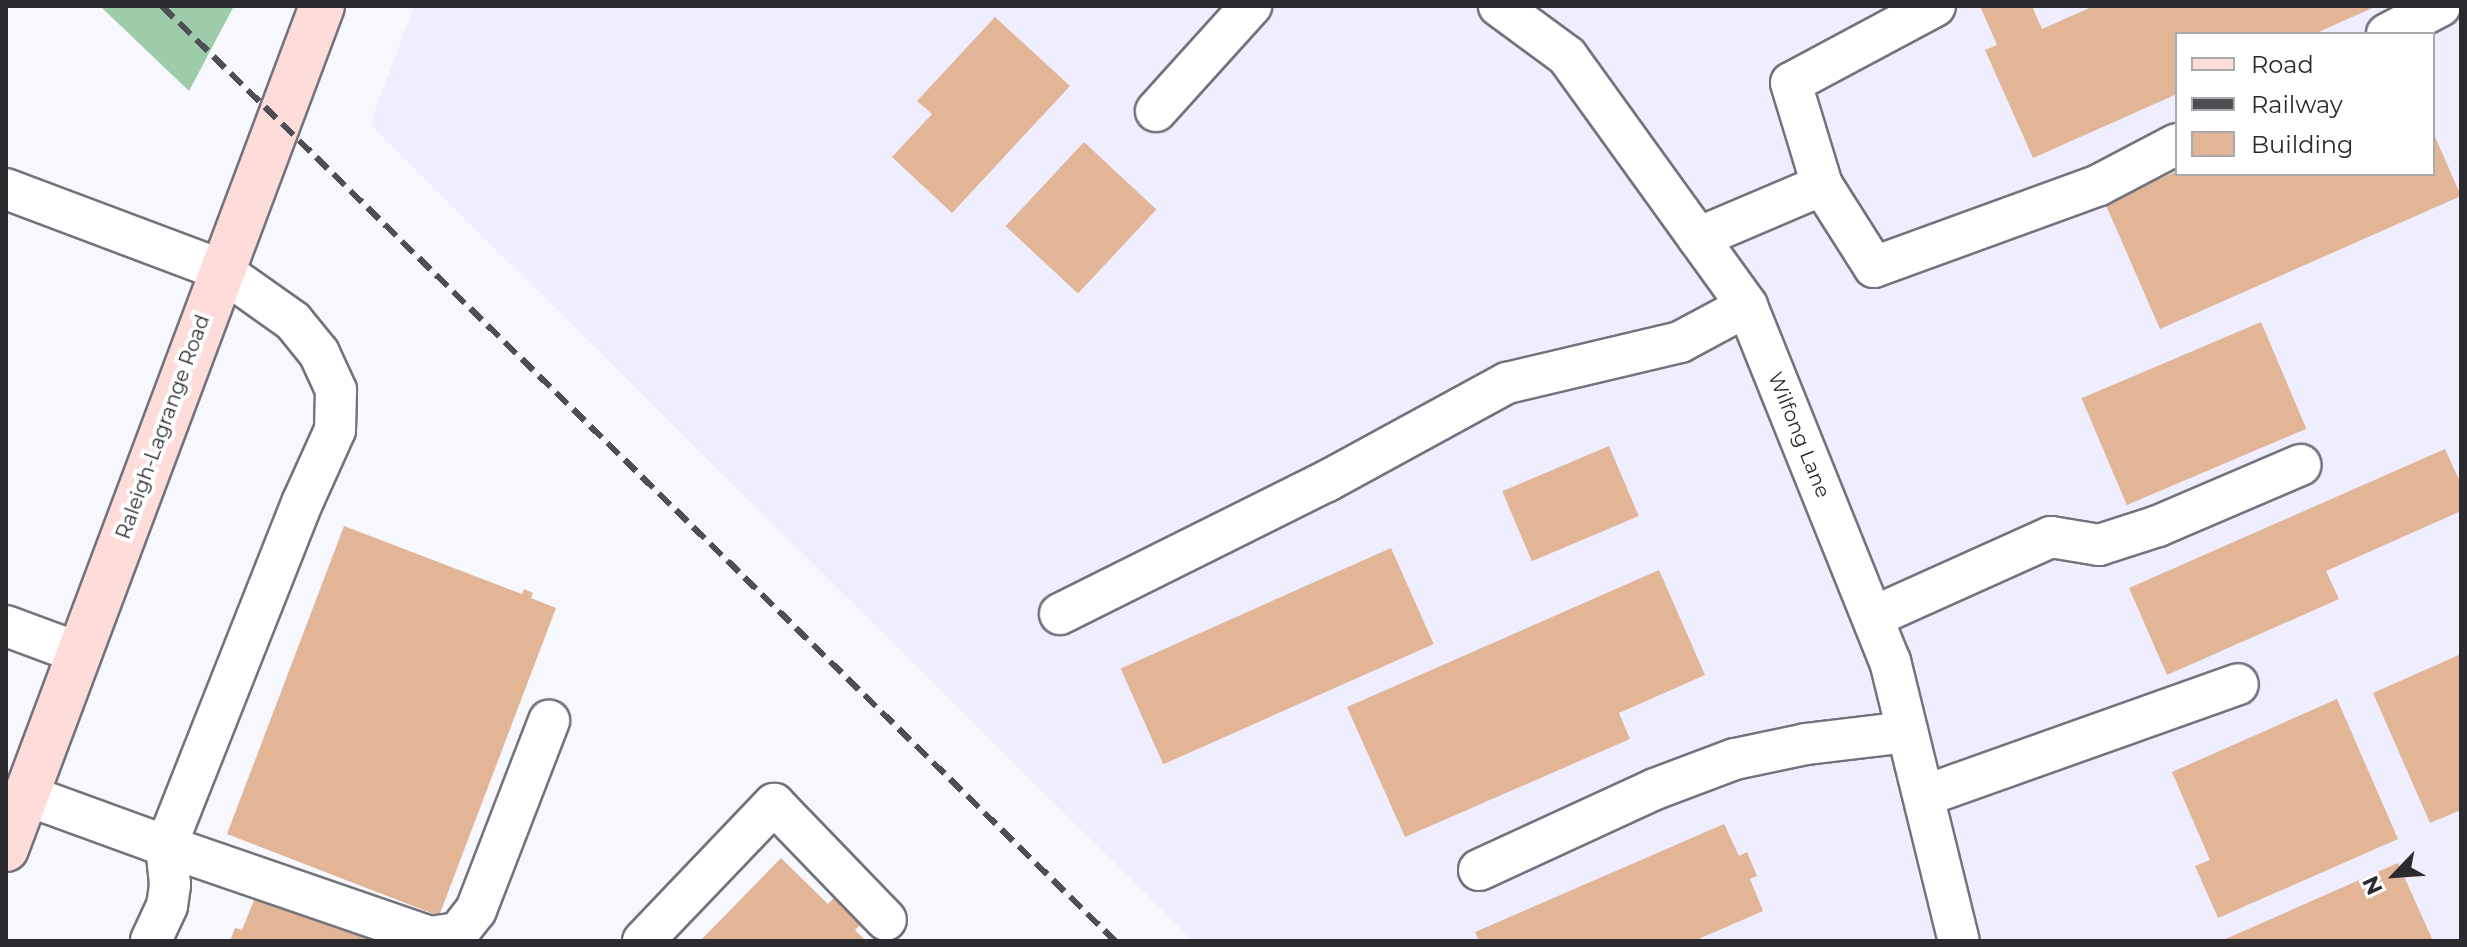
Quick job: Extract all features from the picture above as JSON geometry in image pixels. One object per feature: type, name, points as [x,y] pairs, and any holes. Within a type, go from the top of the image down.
[{"type":"main road","name":"Raleigh-Lagrange Road","points":[[6,849],[322,6]]},
{"type":"street","points":[[1156,111],[1251,6]]},
{"type":"street","name":"Wilfong Lane","points":[[1499,6],[1567,56],[1747,306],[1890,661],[1959,941]]},
{"type":"street","points":[[1935,6],[1791,83],[1822,185],[1874,267],[2099,185],[2175,145]]},
{"type":"street","points":[[2391,32],[2440,6]]},
{"type":"street","points":[[1698,238],[1822,185]]},
{"type":"street","points":[[6,189],[221,270],[293,321],[319,353],[336,390],[335,430],[302,503],[166,846],[170,885],[167,906],[151,941]]},
{"type":"street","points":[[1060,614],[1327,481],[1507,383],[1680,342],[1747,306]]},
{"type":"street","points":[[1873,617],[2051,537],[2099,545],[2158,526],[2300,465]]},
{"type":"street","points":[[6,626],[79,653]]},
{"type":"street","points":[[1924,796],[2238,684]]},
{"type":"street","points":[[26,795],[430,937],[458,933],[476,910],[549,721]]},
{"type":"street","points":[[1479,870],[1655,789],[1735,759],[1806,744],[1907,732]]},
{"type":"street","points":[[643,941],[774,804],[886,920]]},
{"type":"shaded area","points":[[414,6],[2461,6],[2461,941],[1193,941],[370,124]]},
{"type":"green space","points":[[100,6],[234,6],[189,91]]},
{"type":"building","points":[[1980,6],[2032,6],[2042,29],[2094,6],[2377,6],[2318,32],[2175,32],[2175,95],[2033,158],[1985,50],[1997,45]]},
{"type":"building","points":[[995,17],[1070,86],[952,213],[892,157],[932,114],[917,101]]},
{"type":"building","points":[[2435,137],[2461,196],[2160,329],[2105,203],[2175,172],[2175,176],[2435,176]]},
{"type":"building","points":[[1084,142],[1156,210],[1078,294],[1006,226]]},
{"type":"building","points":[[2261,322],[2306,429],[2127,505],[2082,398]]},
{"type":"building","points":[[1609,446],[1639,516],[1532,561],[1502,491]]},
{"type":"building","points":[[2445,449],[2461,484],[2461,511],[2326,571],[2339,599],[2167,675],[2129,588]]},
{"type":"building","points":[[344,526],[522,594],[524,589],[533,593],[531,598],[556,608],[439,916],[227,834]]},
{"type":"building","points":[[1391,548],[1434,644],[1163,764],[1121,668]]},
{"type":"building","points":[[1659,570],[1705,675],[1619,713],[1630,739],[1405,837],[1347,707]]},
{"type":"building","points":[[2461,654],[2461,810],[2430,823],[2373,693]]},
{"type":"building","points":[[2337,699],[2398,839],[2218,918],[2195,866],[2210,860],[2172,772]]},
{"type":"building","points":[[1724,824],[1739,856],[1747,852],[1757,876],[1750,879],[1763,911],[1694,941],[1479,941],[1475,932]]},
{"type":"building","points":[[781,858],[828,904],[835,897],[862,923],[855,930],[866,941],[700,941]]},
{"type":"building","points":[[2398,863],[2433,941],[2221,941]]},
{"type":"building","points":[[256,895],[374,941],[230,941],[235,928],[242,930]]},
{"type":"railway","points":[[162,6],[1115,941]]}]
